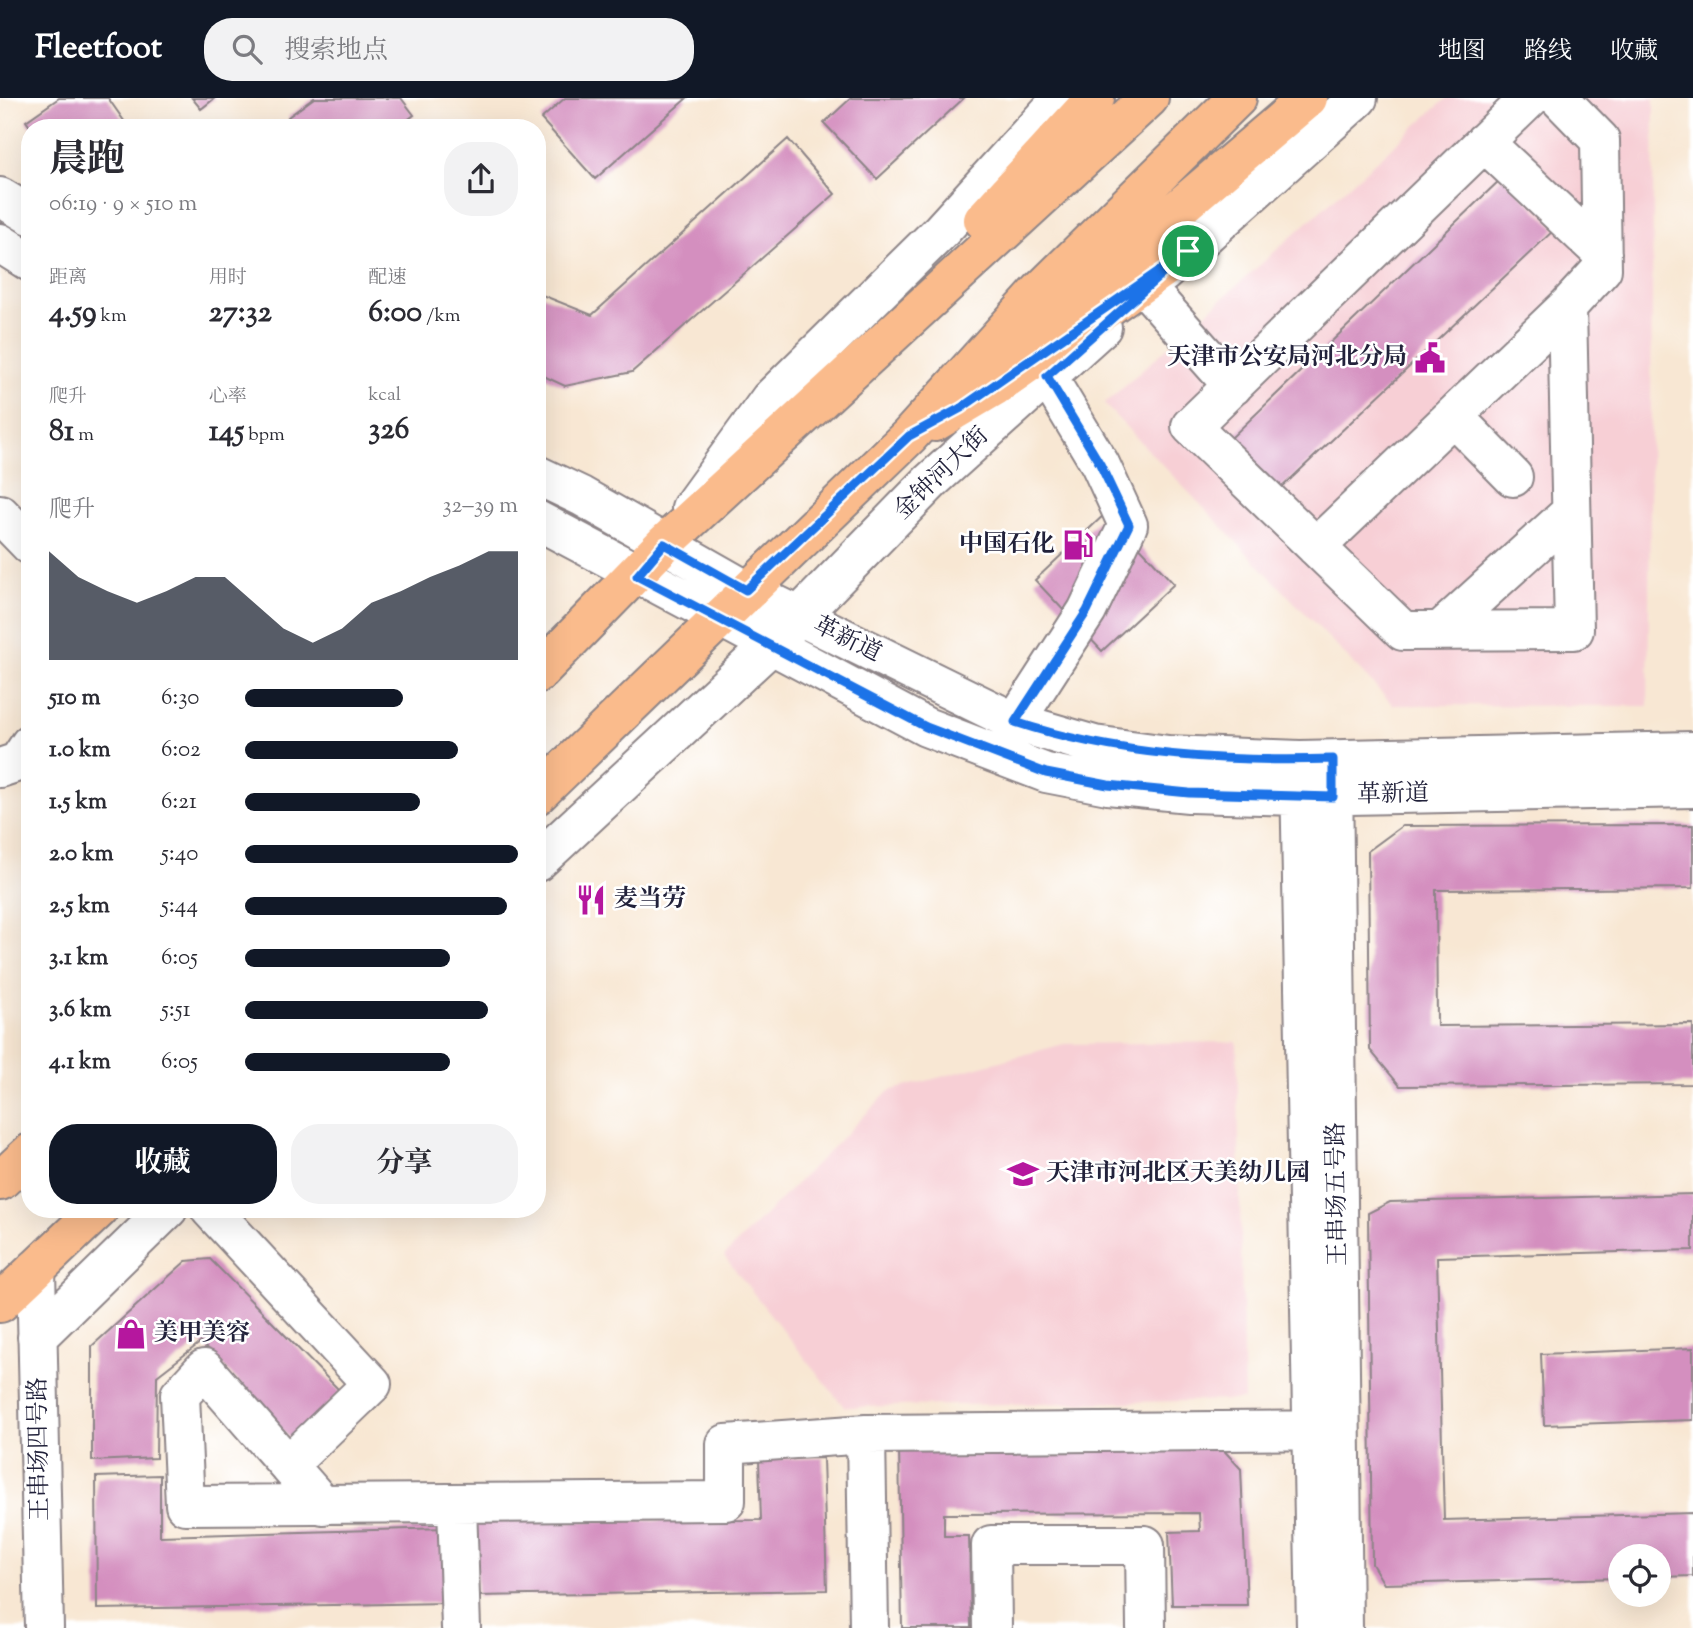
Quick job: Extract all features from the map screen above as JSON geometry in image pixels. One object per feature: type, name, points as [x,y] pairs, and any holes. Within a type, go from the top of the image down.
[{"type":"main road","points":[[809,410],[1095,98]]},
{"type":"main road","points":[[546,665],[637,576],[664,544],[1149,98]]},
{"type":"main road","points":[[909,436],[1308,98]]},
{"type":"main road","name":"金钟河大街","points":[[546,785],[909,436],[1040,291],[1227,108]]},
{"type":"main road","points":[[909,436],[983,394],[1188,251]]},
{"type":"main road","points":[[0,1181],[21,1161]]},
{"type":"main road","points":[[0,1303],[90,1218]]},
{"type":"street","points":[[664,544],[770,399],[941,231],[1062,98]]},
{"type":"street","name":"金钟河大街","points":[[546,854],[770,646],[931,481],[1358,98]]},
{"type":"street","points":[[1530,98],[1191,426],[1403,631],[1574,630],[1567,307]]},
{"type":"street","points":[[1316,547],[1567,307],[1602,269],[1600,140],[1559,98]]},
{"type":"street","points":[[1484,142],[1602,253]]},
{"type":"street","points":[[0,197],[21,210]]},
{"type":"street","points":[[0,243],[21,256]]},
{"type":"street","points":[[1146,288],[1233,386]]},
{"type":"street","points":[[1015,722],[1087,611],[1129,525],[1100,464],[1047,376]]},
{"type":"street","points":[[1453,416],[1513,477]]},
{"type":"street","points":[[546,479],[582,496]]},
{"type":"street","points":[[546,485],[582,496]]},
{"type":"street","name":"革新道","points":[[582,496],[798,617],[1015,722],[1094,745],[1316,778],[1693,788]]},
{"type":"street","points":[[1440,631],[1571,512]]},
{"type":"street","points":[[0,514],[21,536]]},
{"type":"street","name":"革新道","points":[[546,527],[926,727],[1046,773],[1108,785],[1189,793],[1316,778],[1693,751]]},
{"type":"street","points":[[0,768],[18,762],[21,758]]},
{"type":"street","name":"王串场五号路","points":[[1316,778],[1328,1429],[1343,1628]]},
{"type":"street","points":[[37,1336],[160,1218]]},
{"type":"street","points":[[218,1218],[372,1384],[288,1465]]},
{"type":"street","name":"王串场四号路","points":[[36,1269],[44,1628]]},
{"type":"street","points":[[323,1505],[204,1369],[180,1395],[185,1505],[323,1505],[457,1505],[726,1502],[726,1444],[866,1434],[1328,1429]]},
{"type":"street","name":"王串场五号路","points":[[1316,1628],[1328,1429]]},
{"type":"street","points":[[866,1434],[869,1628]]},
{"type":"street","points":[[457,1505],[461,1628]]},
{"type":"street","points":[[992,1628],[991,1545],[1145,1545],[1146,1628]]},
{"type":"shaded area","points":[[1447,98],[1654,98],[1648,706],[1393,705],[1104,404]]},
{"type":"shaded area","name":"天津市河北区天美幼儿园","points":[[1237,1042],[1244,1400],[844,1407],[724,1256],[889,1091],[1064,1044]]},
{"type":"building","points":[[59,98],[108,98],[123,119],[29,119]]},
{"type":"building","points":[[192,98],[215,98],[201,109]]},
{"type":"building","points":[[314,98],[401,98],[414,115],[409,119],[288,117]]},
{"type":"building","points":[[565,98],[687,98],[595,179],[546,125],[546,119],[541,119]]},
{"type":"building","points":[[851,98],[964,98],[877,179],[824,123]]},
{"type":"building","points":[[788,139],[835,194],[632,372],[565,386],[546,377],[546,297],[592,315]]},
{"type":"building","points":[[1503,177],[1555,229],[1279,490],[1231,438]]},
{"type":"building","points":[[1107,512],[1174,584],[1102,651],[1035,580]]},
{"type":"building","points":[[1693,825],[1693,888],[1436,890],[1437,1026],[1693,1024],[1693,1084],[1400,1086],[1370,1050],[1368,851],[1402,826]]},
{"type":"building","points":[[1693,1194],[1693,1250],[1437,1257],[1444,1520],[1693,1513],[1693,1576],[1671,1577],[1671,1544],[1608,1544],[1608,1578],[1384,1584],[1372,1564],[1368,1213],[1390,1202]]},
{"type":"building","points":[[210,1259],[341,1392],[292,1441],[201,1342],[157,1376],[156,1458],[92,1461],[92,1346],[186,1261]]},
{"type":"building","points":[[1693,1348],[1693,1420],[1544,1425],[1541,1354]]},
{"type":"building","points":[[1217,1443],[1241,1469],[1247,1605],[1172,1605],[1169,1532],[1200,1531],[1199,1513],[944,1514],[944,1536],[969,1536],[971,1628],[902,1628],[899,1446]]},
{"type":"building","points":[[823,1458],[827,1590],[477,1596],[474,1521],[761,1520],[759,1459]]},
{"type":"building","points":[[160,1475],[160,1536],[447,1528],[447,1603],[97,1609],[96,1477]]},
{"type":"place","name":"天津市公安局河北分局","points":[[1430,358]]},
{"type":"place","name":"中国石化","points":[[1078,545]]},
{"type":"place","name":"麦当劳","points":[[591,900]]},
{"type":"place","name":"天津市河北区天美幼儿园","points":[[1023,1174]]},
{"type":"place","name":"美甲美容","points":[[131,1334]]},
{"type":"route","points":[[1188,251],[1047,376],[1100,464],[1129,525],[1087,611],[1015,722],[1094,745],[1168,755],[1333,759],[1333,797],[1189,793],[1108,785],[1046,773],[926,727],[637,576],[664,544],[746,590],[909,436],[961,408],[1188,251]]}]
